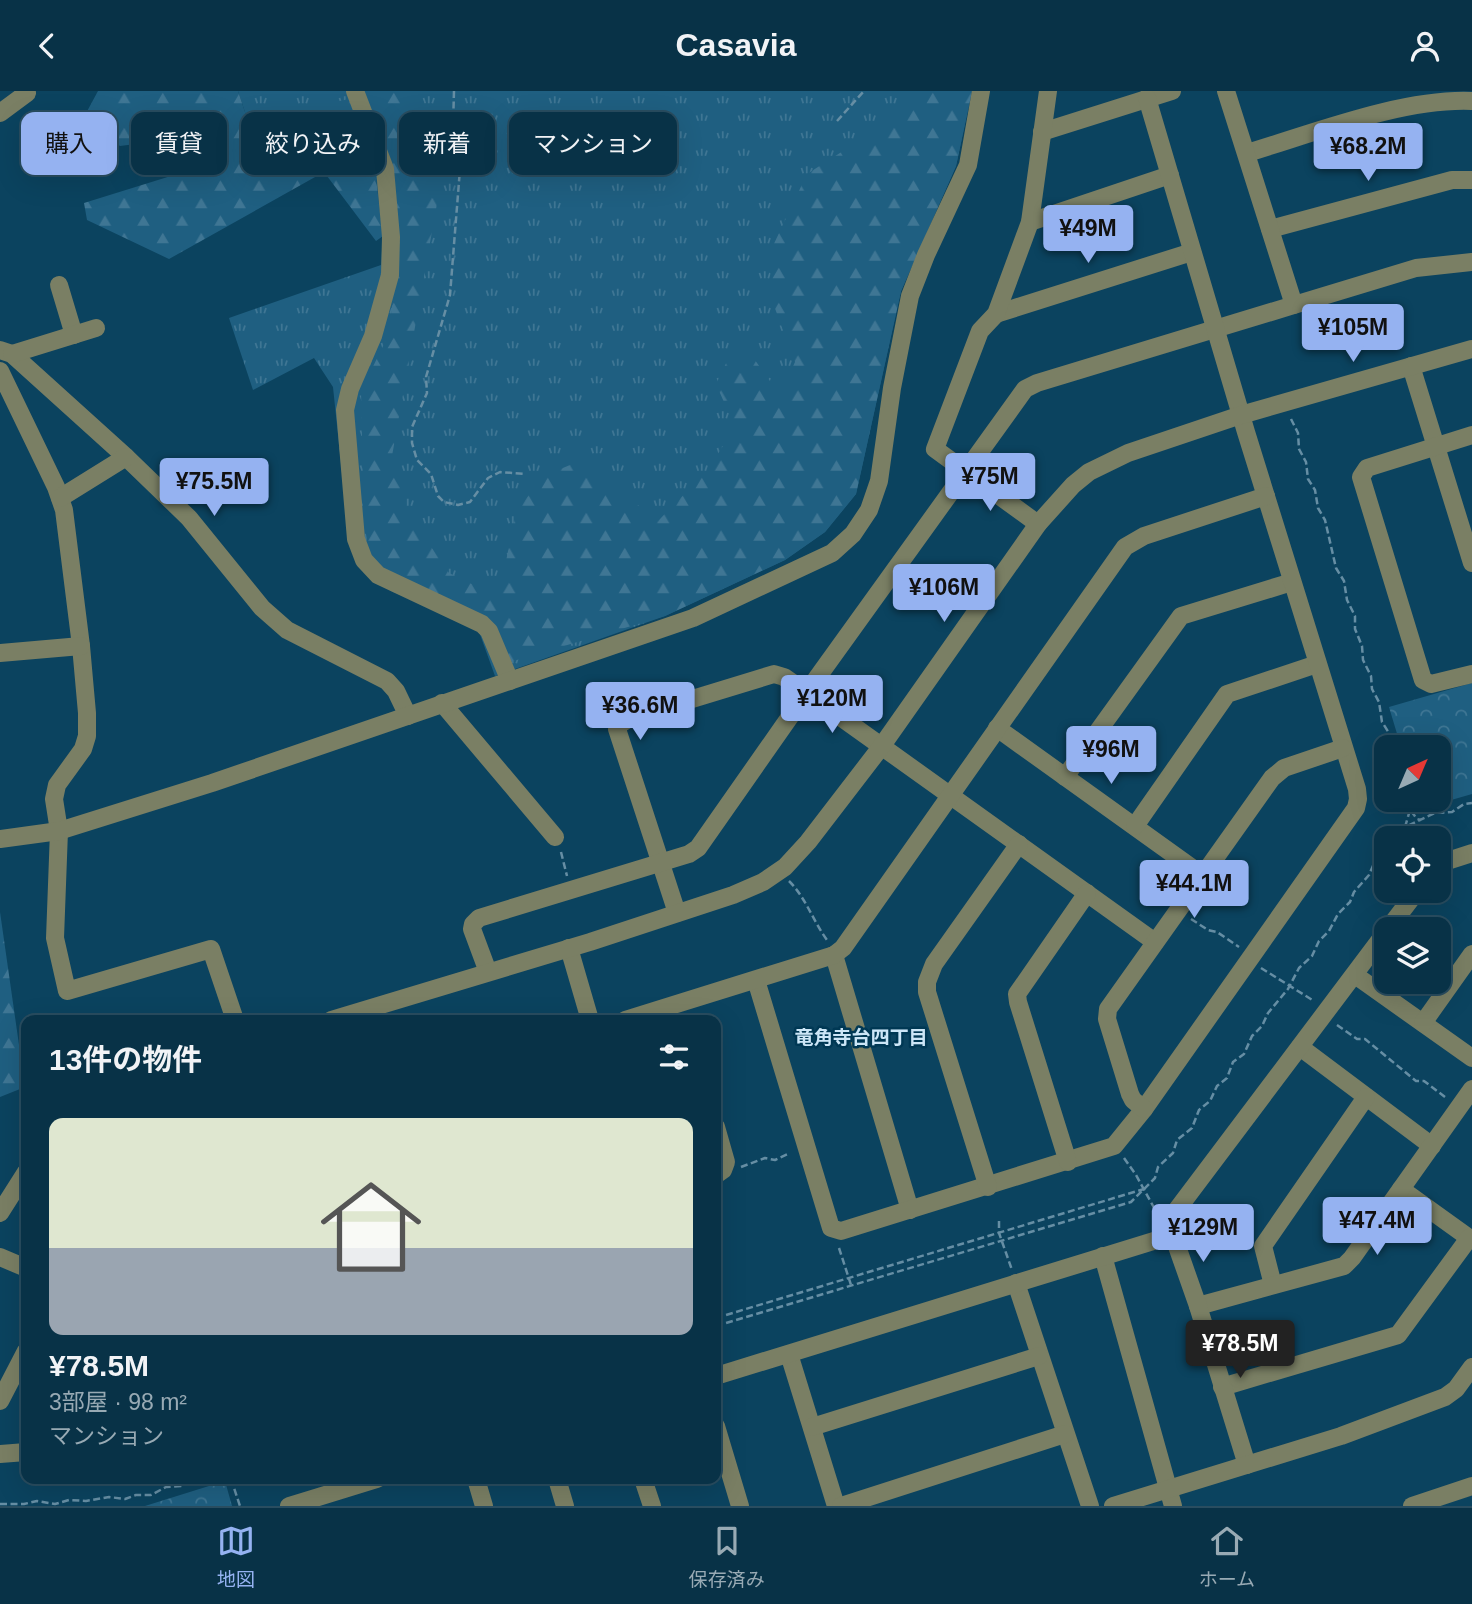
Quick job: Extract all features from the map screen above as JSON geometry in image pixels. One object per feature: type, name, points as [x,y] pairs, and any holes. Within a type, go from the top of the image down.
[{"type":"street","points":[[355,91],[385,169],[391,237],[390,275],[373,336],[350,389],[345,410],[356,539],[365,559],[378,575],[482,624],[489,631],[510,681]]},
{"type":"street","points":[[0,839],[59,831],[212,783],[510,681],[693,618],[832,553],[853,534],[869,510],[879,481],[892,388],[910,296],[968,165],[981,91]]},
{"type":"street","points":[[1038,524],[935,449],[980,331],[996,314],[1030,222],[1048,91]]},
{"type":"street","points":[[1042,132],[1172,91]]},
{"type":"street","points":[[1226,91],[1294,305]]},
{"type":"street","points":[[0,113],[27,93]]},
{"type":"street","points":[[756,980],[831,1228],[841,1231],[1114,1146],[1144,1109],[1356,808],[1357,789],[1241,415],[1147,98]]},
{"type":"street","points":[[1247,153],[1384,113],[1445,100],[1472,101]]},
{"type":"street","points":[[1030,222],[1170,175]]},
{"type":"street","points":[[1270,229],[1452,180],[1472,180]]},
{"type":"street","points":[[996,314],[1192,251]]},
{"type":"street","points":[[488,972],[472,929],[475,921],[689,855],[698,848],[965,471],[1020,395],[1031,386],[1416,268],[1472,262]]},
{"type":"street","points":[[59,285],[74,335]]},
{"type":"street","points":[[6,352],[96,328]]},
{"type":"street","points":[[347,1015],[569,948],[750,888],[785,867],[808,842],[881,747],[1038,524],[1073,485],[1097,468],[1128,453],[1241,415],[1472,349]]},
{"type":"street","points":[[6,352],[127,457],[189,518],[262,608],[287,630],[387,681],[396,691],[408,716]]},
{"type":"street","points":[[1411,366],[1472,563]]},
{"type":"street","points":[[0,371],[60,498],[69,540],[81,646],[88,713],[87,736],[83,749],[57,785],[54,799],[59,831],[55,938],[67,991],[211,949],[233,1015]]},
{"type":"street","points":[[1472,435],[1367,468],[1361,477],[1423,680],[1431,684],[1472,674]]},
{"type":"street","points":[[60,498],[127,457]]},
{"type":"street","points":[[661,1015],[682,1012],[756,980],[834,955],[843,948],[1125,547],[1144,536],[1266,496]]},
{"type":"street","points":[[1065,777],[1181,616],[1292,582]]},
{"type":"street","points":[[0,653],[81,646]]},
{"type":"street","points":[[1135,826],[1227,694],[1317,664]]},
{"type":"street","points":[[677,913],[617,735],[620,724],[630,718],[767,675],[784,677],[807,692],[1155,942]]},
{"type":"street","points":[[442,703],[557,839]]},
{"type":"street","points":[[997,729],[1202,875]]},
{"type":"street","points":[[1144,1109],[1130,1094],[1107,1014],[1202,875],[1278,772],[1343,748]]},
{"type":"street","points":[[988,1187],[927,992],[927,982],[934,964],[1019,844]]},
{"type":"street","points":[[1451,860],[1472,853]]},
{"type":"street","points":[[1068,1162],[1017,1002],[1017,994],[1087,893]]},
{"type":"street","points":[[569,948],[589,1015]]},
{"type":"street","points":[[721,1374],[1102,1256],[1167,1228],[1176,1211],[1374,949]]},
{"type":"street","points":[[1423,1023],[1472,954]]},
{"type":"street","points":[[834,955],[910,1210]]},
{"type":"street","points":[[1355,975],[1472,1058]]},
{"type":"street","points":[[1300,1047],[1432,1146]]},
{"type":"street","points":[[1198,1306],[1344,1266],[1472,1089]]},
{"type":"street","points":[[1273,1285],[1263,1246],[1366,1097]]},
{"type":"street","points":[[0,1213],[21,1180]]},
{"type":"street","points":[[1223,1387],[1398,1335],[1470,1239],[1401,1189]]},
{"type":"street","points":[[1167,1228],[1198,1306],[1247,1465]]},
{"type":"street","points":[[1102,1256],[1170,1498]]},
{"type":"street","points":[[0,1257],[21,1266]]},
{"type":"street","points":[[1016,1283],[1090,1506]]},
{"type":"street","points":[[789,1354],[839,1506],[1065,1434]]},
{"type":"street","points":[[812,1427],[1039,1356]]},
{"type":"street","points":[[0,1401],[21,1361]]},
{"type":"street","points":[[1113,1506],[1170,1498],[1247,1465],[1341,1436],[1445,1397],[1456,1389],[1472,1367]]},
{"type":"street","points":[[721,1443],[740,1506]]},
{"type":"street","points":[[0,1454],[21,1452]]},
{"type":"street","points":[[289,1506],[361,1484]]},
{"type":"street","points":[[477,1484],[484,1506]]},
{"type":"street","points":[[558,1484],[565,1506]]},
{"type":"street","points":[[645,1484],[652,1506]]},
{"type":"street","points":[[1414,1506],[1472,1486]]},
{"type":"path","points":[[454,91],[453,127],[460,169],[450,295],[426,377],[427,393],[412,427],[412,443],[417,460],[432,474],[438,496],[444,502],[458,505],[470,502],[488,478],[500,472],[526,474]]},
{"type":"path","points":[[838,121],[864,91]]},
{"type":"path","points":[[1289,412],[1298,433],[1299,449],[1307,462],[1308,479],[1315,490],[1318,508],[1325,520],[1336,568],[1344,581],[1347,600],[1355,615],[1355,629],[1362,646],[1363,660],[1371,676],[1372,689],[1379,702],[1382,722],[1389,735]]},
{"type":"path","points":[[1408,826],[1435,813],[1452,812],[1464,804],[1472,803]]},
{"type":"path","points":[[1412,812],[1417,819],[1424,820]]},
{"type":"path","points":[[557,839],[568,883]]},
{"type":"path","points":[[721,1324],[1131,1202],[1155,1178],[1158,1167],[1173,1153],[1177,1140],[1192,1128],[1199,1110],[1210,1101],[1217,1086],[1227,1078],[1233,1062],[1244,1054],[1252,1036],[1288,989],[1299,968],[1312,956],[1319,941],[1350,902],[1374,863]]},
{"type":"path","points":[[787,879],[812,913],[813,920],[834,955]]},
{"type":"path","points":[[1114,1146],[1167,1228]]},
{"type":"path","points":[[721,1171],[765,1158],[775,1160],[806,1147]]},
{"type":"path","points":[[721,1316],[1144,1189]]},
{"type":"path","points":[[999,1221],[999,1233],[1016,1283]]},
{"type":"path","points":[[835,1231],[851,1285]]},
{"type":"path","points":[[0,1504],[37,1501],[55,1504],[69,1500],[86,1501],[108,1497],[125,1499],[151,1495],[166,1487],[185,1484]]},
{"type":"path","points":[[233,1484],[240,1506]]},
{"type":"green space","points":[[98,91],[238,91],[245,112],[241,112],[241,175],[319,175],[169,259],[87,220],[84,203],[174,175],[227,175],[227,112],[131,112],[131,145],[120,146],[117,144],[117,112],[87,112]]},
{"type":"green space","points":[[238,91],[972,91],[956,166],[901,291],[856,494],[825,532],[785,560],[665,616],[495,676],[477,626],[393,592],[373,580],[348,531],[333,387],[314,358],[253,390],[229,318],[381,265],[383,236],[376,175],[385,175],[385,112],[245,112]]},
{"type":"green space","points":[[366,91],[419,91],[428,112],[399,112],[399,175],[442,175],[392,456],[409,514],[449,573],[499,597],[516,510],[546,475],[582,460],[658,521],[707,471],[735,427],[716,384],[731,353],[747,349],[780,395],[795,362],[770,295],[771,250],[807,174],[898,116],[908,91],[972,91],[956,166],[901,291],[856,494],[825,532],[785,560],[665,616],[510,662],[498,624],[403,581],[372,556],[364,527],[361,391],[389,334],[399,238],[391,148],[385,134],[385,112],[375,112]]},
{"type":"green space","points":[[349,99],[354,112],[289,112]]},
{"type":"green space","points":[[326,175],[376,175],[383,236],[376,241]]},
{"type":"green space","points":[[1472,683],[1472,794],[1451,800],[1451,735],[1397,735],[1389,707]]},
{"type":"green space","points":[[0,912],[21,1059],[21,1089],[0,1097]]},
{"type":"green space","points":[[215,1484],[226,1484],[232,1506],[145,1506]]},
{"type":"district","name":"竜角寺台四丁目","points":[[861,1037]]}]
